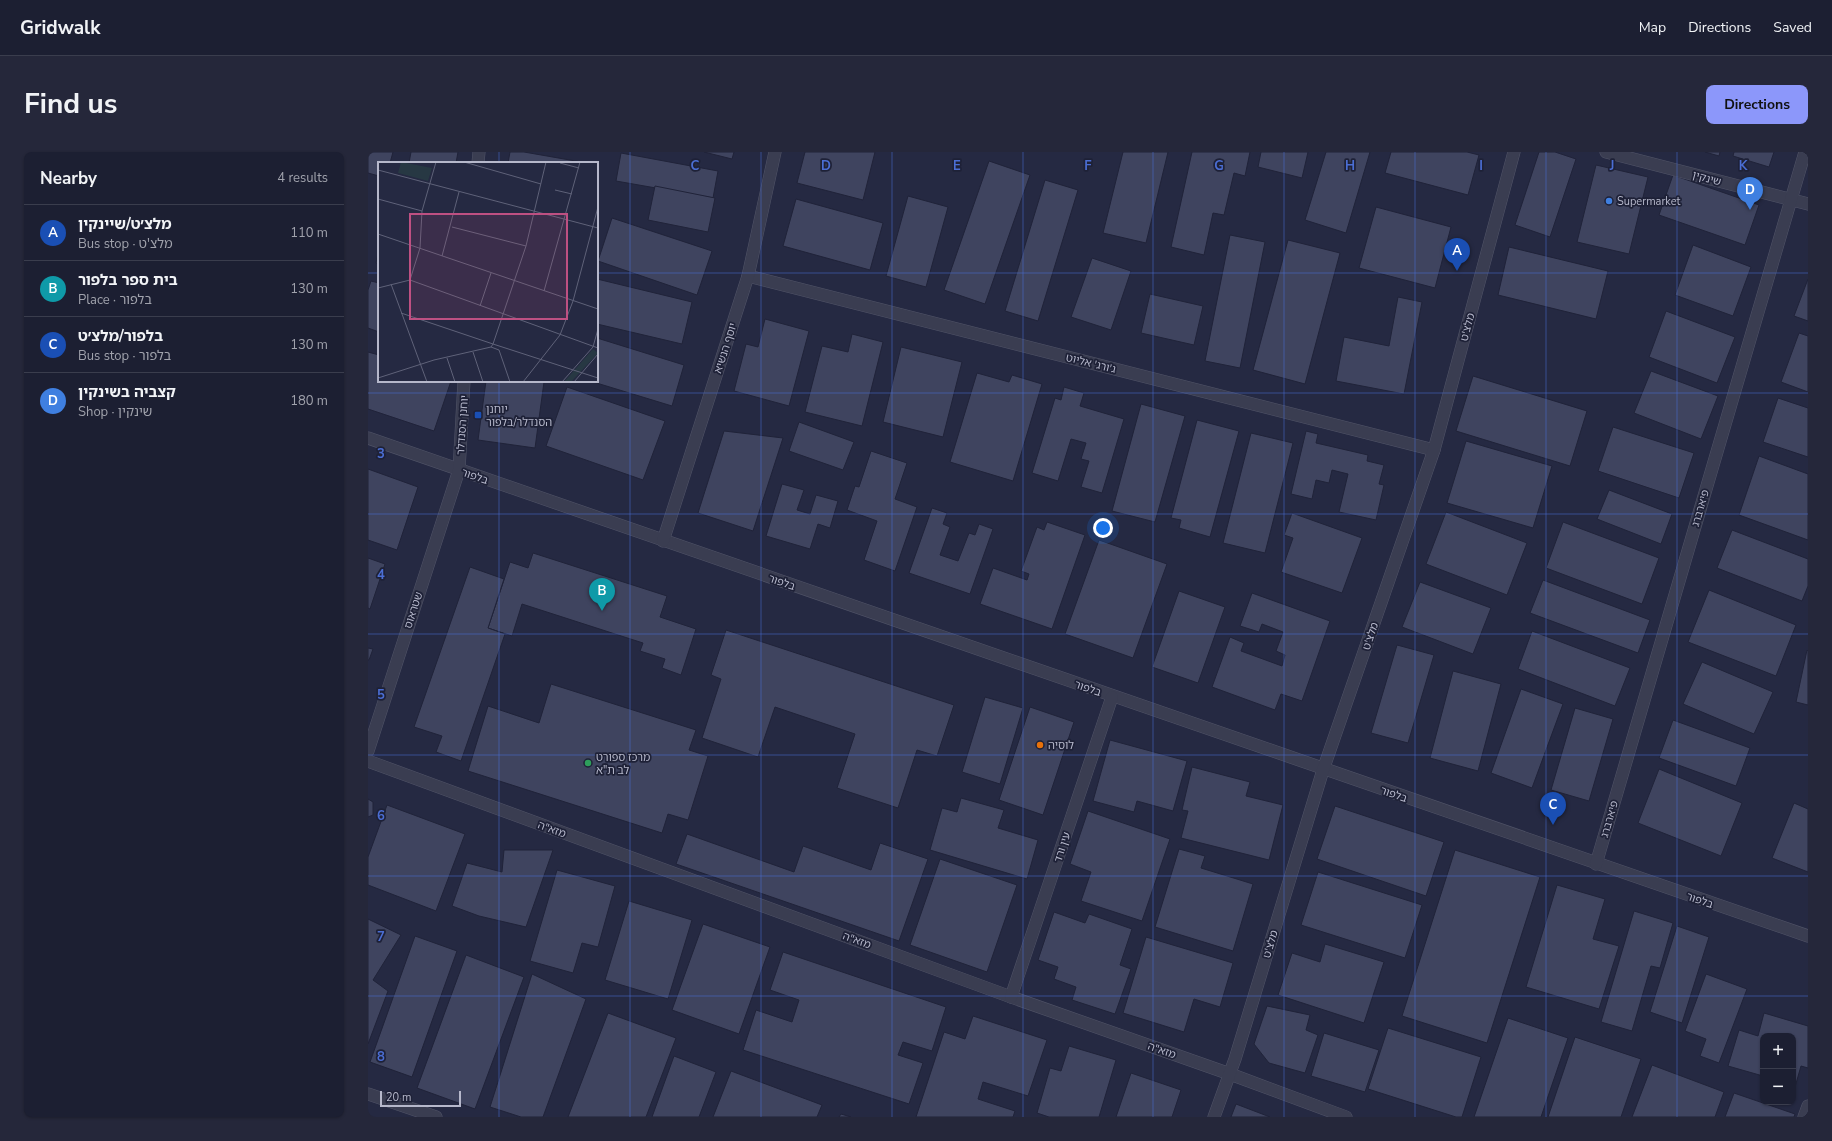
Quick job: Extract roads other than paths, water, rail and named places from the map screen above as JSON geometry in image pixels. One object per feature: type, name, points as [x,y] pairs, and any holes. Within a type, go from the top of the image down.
[{"type":"street","name":"יוסף הנשיא","points":[[663,541],[748,276],[776,152]]},
{"type":"street","name":"מלצ'ט","points":[[1214,1117],[1230,1074],[1323,770],[1434,450],[1514,152]]},
{"type":"street","name":"שינקין","points":[[1606,152],[1808,204]]},
{"type":"street","name":"פיארברג","points":[[1596,864],[1804,152]]},
{"type":"street","name":"ג'ורג' אליוט","points":[[748,276],[1434,450]]},
{"type":"street","name":"יוחנן הסנדלר","points":[[458,470],[464,382]]},
{"type":"street","name":"בלפור","points":[[368,438],[1323,770],[1808,936]]},
{"type":"street","name":"שטראוס","points":[[368,751],[458,470]]},
{"type":"street","name":"עין ורד","points":[[1011,997],[1112,697]]},
{"type":"street","name":"מזא\"ה","points":[[368,762],[1011,997],[1230,1074],[1346,1117]]},
{"type":"street","points":[[368,1094],[436,1117]]},
{"type":"street","points":[[1804,1117],[1808,1106]]},
{"type":"place","name":"Supermarket","points":[[1609,201]]},
{"type":"place","name":"קצביה בשינקין","points":[[1750,210]]},
{"type":"place","name":"מלצ׳ט/שיינקין","points":[[1457,271]]},
{"type":"place","name":"יוחנן הסנדלר/בלפור","points":[[478,415]]},
{"type":"place","name":"בית ספר בלפור","points":[[602,611]]},
{"type":"place","name":"לוסיה","points":[[1040,745]]},
{"type":"place","name":"מרכז ספורט לב ת\"א","points":[[588,763]]},
{"type":"place","name":"בלפור/מלצ׳ט","points":[[1553,825]]}]
